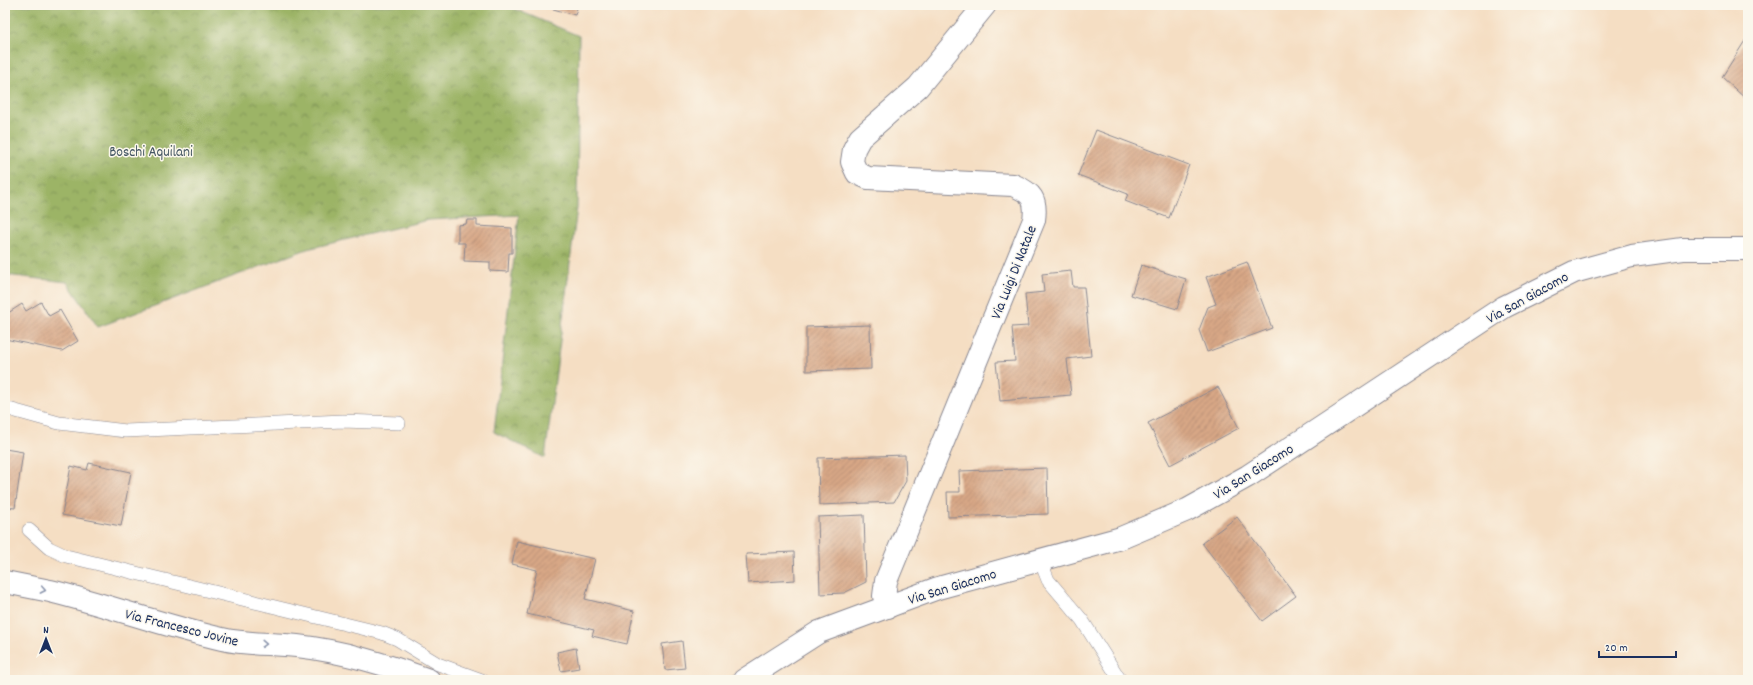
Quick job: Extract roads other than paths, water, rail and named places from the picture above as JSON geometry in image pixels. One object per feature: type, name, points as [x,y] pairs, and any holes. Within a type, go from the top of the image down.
[{"type":"street","name":"Via Luigi Di Natale","points":[[888,606],[884,596],[886,581],[1034,220],[1036,208],[1033,198],[1026,190],[1013,185],[868,178],[858,173],[852,162],[854,149],[860,138],[918,87],[985,5]]},
{"type":"street","name":"Via San Giacomo","points":[[744,680],[819,632],[938,588],[1121,538],[1187,510],[1248,476],[1504,307],[1574,272],[1632,256],[1683,249],[1748,249]]},
{"type":"street","name":"Via Francesco Jovine","points":[[5,582],[50,591],[178,628],[222,639],[239,642],[298,646],[340,653],[397,668],[429,680]]},
{"type":"lane","points":[[5,408],[59,423],[126,431],[343,421],[399,423]]},
{"type":"lane","points":[[29,530],[49,548],[66,556],[382,633],[397,639],[438,664],[482,680]]},
{"type":"lane","points":[[1040,560],[1048,580],[1082,620],[1120,680]]},
{"type":"park label","name":"Boschi Aquilani","points":[[151,151]]}]
